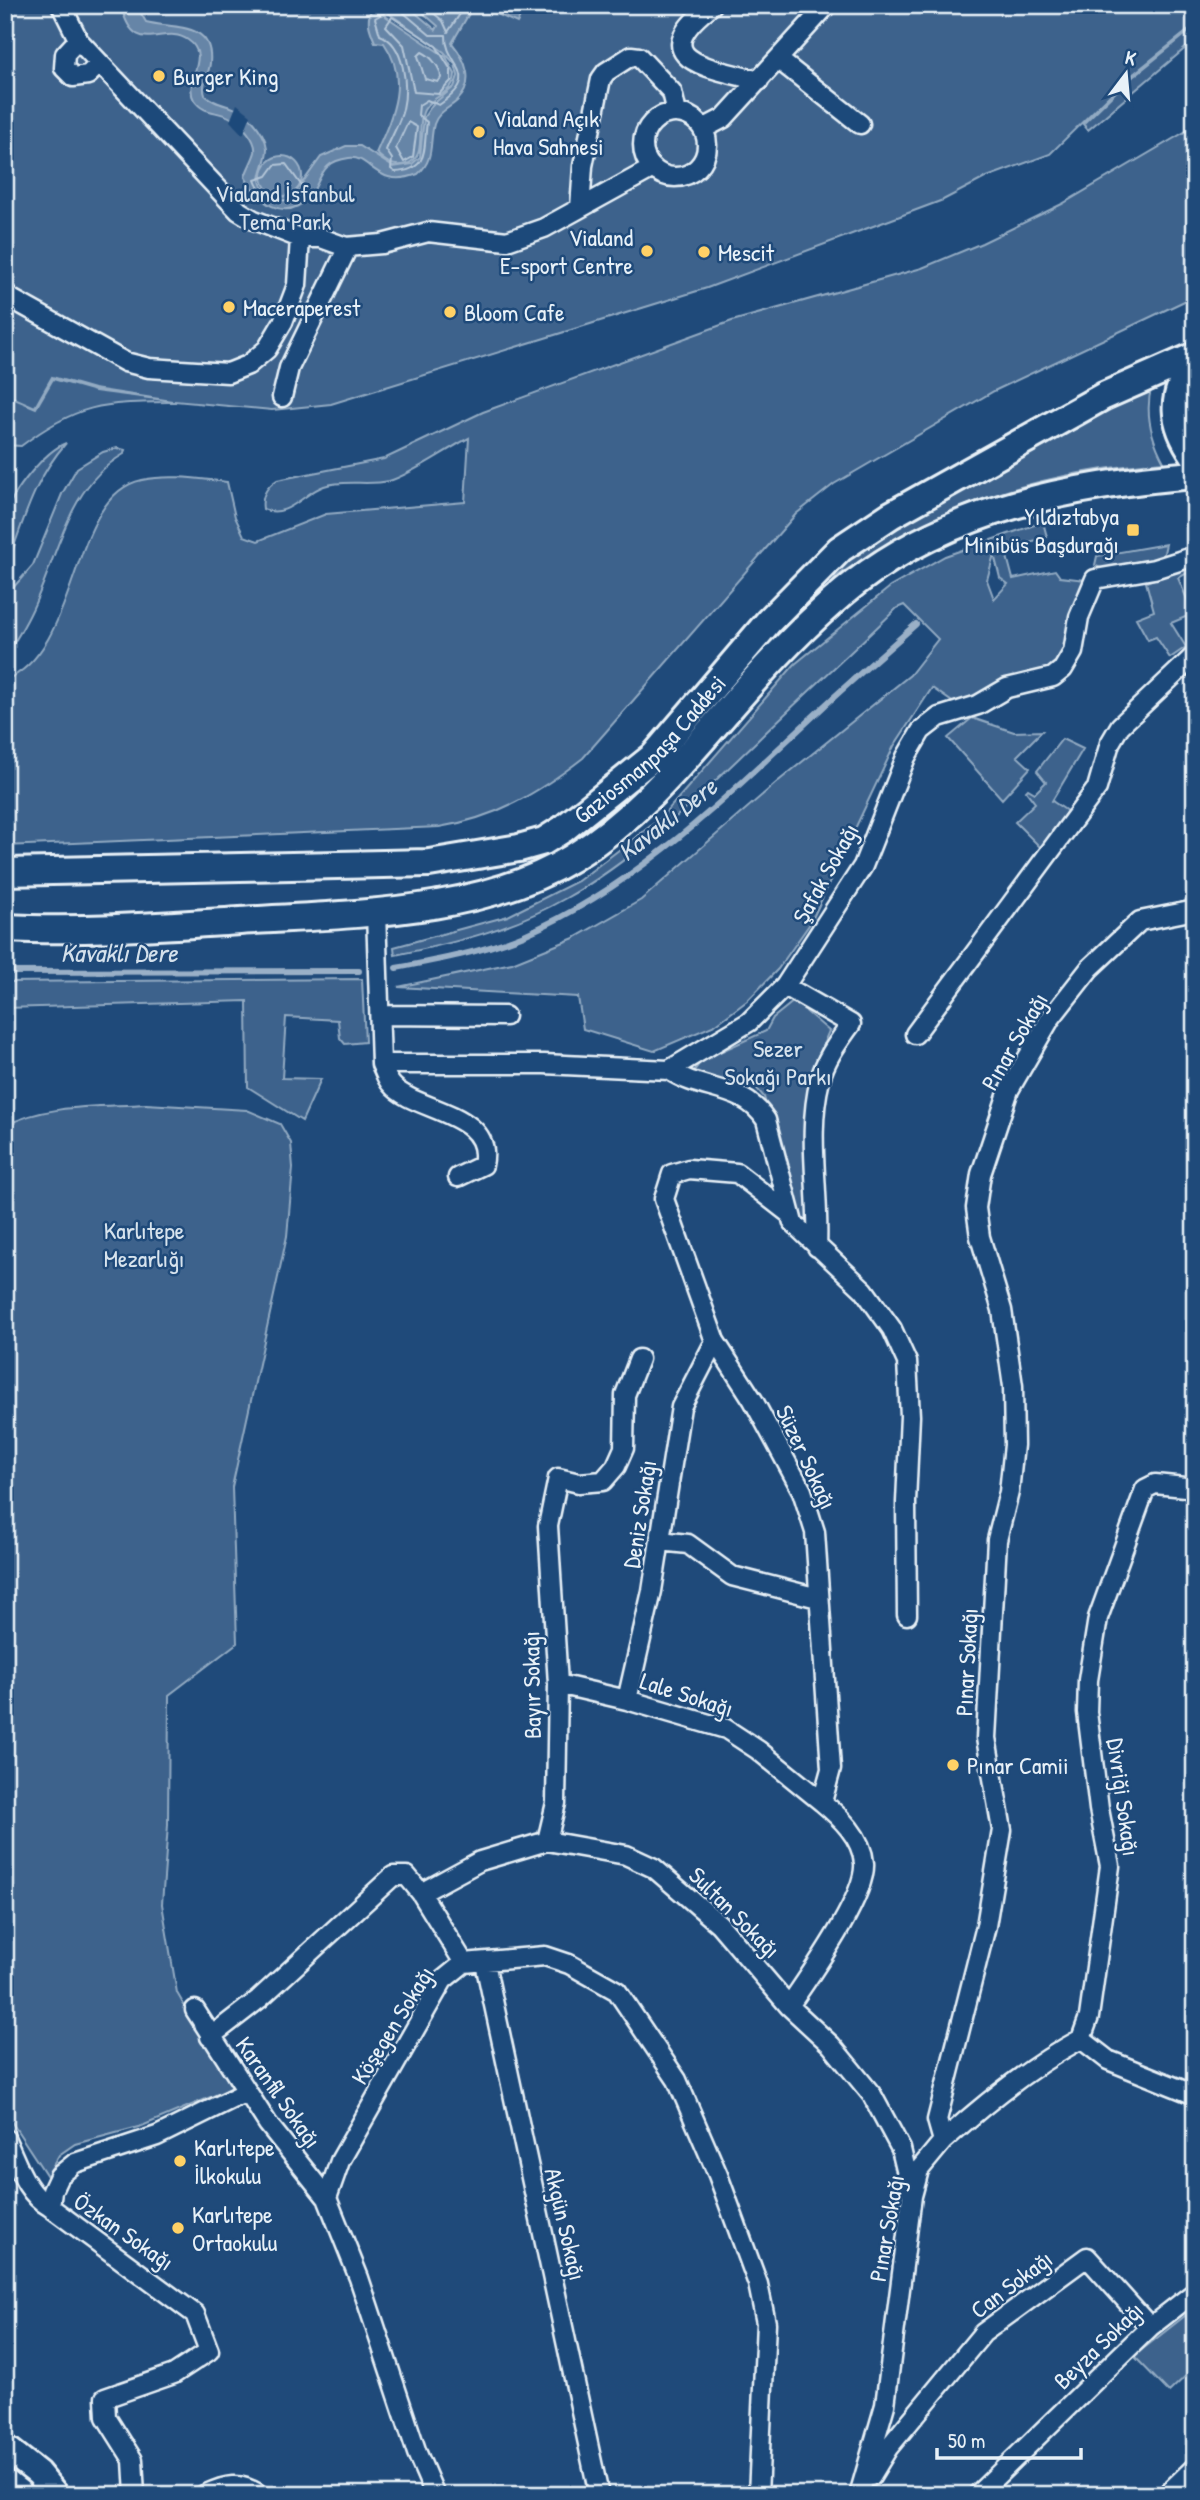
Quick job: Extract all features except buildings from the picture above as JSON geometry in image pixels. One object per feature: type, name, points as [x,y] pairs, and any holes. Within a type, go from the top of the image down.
[{"type":"main road","name":"Gaziosmanpaşa Caddesi","points":[[5,872],[429,863],[484,856],[544,841],[593,808],[654,756],[769,621],[840,549],[891,515],[1104,397],[1195,356]]},
{"type":"main road","points":[[1195,363],[1184,377],[1174,408],[1180,432],[1195,456]]},
{"type":"main road","name":"Gaziosmanpaşa Caddesi","points":[[8,929],[166,926],[422,908],[517,882],[569,860],[638,810],[669,780],[747,689],[816,615],[858,581],[958,525],[1018,503],[1119,482],[1195,475]]},
{"type":"street","points":[[61,5],[78,40],[239,211],[254,220],[300,238],[321,238],[348,247],[382,244],[428,232],[507,241],[533,233],[653,168]]},
{"type":"street","points":[[712,5],[684,37],[682,48],[686,57],[702,67],[759,81]]},
{"type":"street","points":[[703,129],[724,118],[827,5]]},
{"type":"street","points":[[78,40],[65,54],[64,68],[73,77],[82,77],[100,63]]},
{"type":"street","points":[[579,208],[583,166],[601,79],[606,72],[631,56],[639,57],[672,92],[677,113]]},
{"type":"street","points":[[779,60],[860,124]]},
{"type":"street","points":[[677,113],[696,121],[703,129],[707,150],[697,168],[678,177],[668,176],[653,168],[645,156],[645,135],[657,118],[677,113]]},
{"type":"street","points":[[5,292],[10,298],[68,332],[125,362],[149,368],[228,373],[248,365],[267,349],[283,323],[293,296],[300,238]]},
{"type":"street","points":[[282,397],[289,368],[348,247]]},
{"type":"street","points":[[293,296],[318,306]]},
{"type":"street","name":"Şafak Sokağı","points":[[669,1070],[749,1021],[785,986],[863,866],[916,740],[939,717],[978,705],[1007,688],[1053,677],[1063,669],[1073,652],[1079,617],[1095,579],[1154,569],[1195,556]]},
{"type":"street","points":[[915,1034],[1097,788],[1110,743],[1120,726],[1195,656]]},
{"type":"street","name":"Pınar Sokağı","points":[[860,2495],[885,2405],[912,2196],[919,2170],[943,2141],[937,2120],[986,1926],[1002,1830],[986,1738],[997,1540],[1009,1492],[1014,1445],[1013,1386],[1010,1345],[980,1237],[976,1208],[981,1174],[1009,1090],[1050,1019],[1090,968],[1140,921],[1195,910]]},
{"type":"street","points":[[376,912],[381,1064],[391,1085],[455,1116],[476,1134],[485,1152],[483,1165],[458,1177]]},
{"type":"street","points":[[785,986],[851,1024],[826,1063],[820,1081],[814,1127],[817,1247]]},
{"type":"street","points":[[380,1015],[505,1016]]},
{"type":"street","points":[[381,1064],[544,1065],[669,1070],[687,1082],[729,1091],[757,1106],[766,1120],[793,1223],[864,1290],[892,1329],[907,1362],[910,1416],[906,1502],[907,1615]]},
{"type":"street","name":"Süzer Sokağı","points":[[791,1215],[737,1173],[689,1169],[672,1174],[664,1199],[715,1341],[753,1400],[802,1491],[815,1532],[831,1769],[822,1802]]},
{"type":"street","name":"Deniz Sokağı","points":[[627,1700],[652,1591],[681,1407],[715,1341]]},
{"type":"street","name":"Bayır Sokağı","points":[[547,1841],[556,1804],[558,1684],[548,1526],[558,1478],[579,1483],[603,1481],[616,1466],[624,1448],[625,1395],[639,1359]]},
{"type":"street","name":"Divriği Sokağı","points":[[1081,2039],[1089,2017],[1110,1866],[1099,1809],[1087,1712],[1091,1654],[1098,1618],[1145,1489],[1155,1484],[1195,1488]]},
{"type":"street","points":[[660,1541],[688,1544],[732,1576],[818,1598]]},
{"type":"street","name":"Lale Sokağı","points":[[558,1684],[627,1700],[726,1729],[758,1750],[822,1802]]},
{"type":"street","points":[[789,2006],[849,1908],[860,1887],[864,1863],[855,1835],[822,1802]]},
{"type":"street","name":"Sultan Sokağı","points":[[421,1893],[480,1861],[547,1841],[625,1855],[654,1868],[719,1924],[789,2006],[831,2045],[872,2095],[901,2149],[912,2196]]},
{"type":"street","points":[[210,2037],[259,1999],[393,1876],[407,1876],[421,1893],[464,1963]]},
{"type":"street","name":"Köşegen Sokağı","points":[[327,2198],[340,2161],[436,1992],[443,1980],[464,1963],[545,1956],[596,1978],[617,1991],[677,2080],[727,2199],[758,2284],[766,2323],[758,2495]]},
{"type":"street","name":"Akgün Sokağı","points":[[485,1963],[599,2495]]},
{"type":"street","name":"Karanfil Sokağı","points":[[195,2011],[246,2092],[327,2198]]},
{"type":"street","points":[[943,2141],[971,2115],[1050,2056],[1081,2039],[1108,2060],[1195,2095]]},
{"type":"street","name":"Özkan Sokağı","points":[[135,2495],[133,2460],[106,2417],[105,2398],[174,2374],[209,2351],[195,2314],[50,2207],[52,2190],[59,2176],[75,2163],[157,2136],[246,2092]]},
{"type":"street","points":[[5,2138],[27,2185],[37,2200],[50,2207]]},
{"type":"street","points":[[327,2198],[359,2278],[416,2453],[435,2495]]},
{"type":"street","name":"Can Sokağı","points":[[860,2495],[888,2448],[983,2333],[1087,2257],[1150,2327]]},
{"type":"street","name":"Beyza Sokağı","points":[[977,2495],[1150,2327],[1195,2292]]},
{"type":"street","points":[[5,2448],[38,2473],[56,2495]]},
{"type":"street","points":[[1174,2492],[1195,2467]]},
{"type":"street","points":[[204,2495],[225,2486],[246,2485],[260,2495]]},
{"type":"green space","name":"Vialand İsfanbul Tema Park","points":[[5,5],[1195,5],[1195,25],[1122,83],[1050,154],[987,177],[943,200],[707,288],[331,404],[272,410],[175,401],[111,405],[77,413],[21,446],[5,445],[5,395],[36,408],[53,379],[95,391],[172,401],[94,389],[52,377],[35,407],[5,394]]},
{"type":"green space","points":[[1195,27],[1195,40],[1088,130],[1083,124],[1124,84]]},
{"type":"green space","points":[[1195,126],[1195,296],[994,391],[834,484],[796,514],[583,758],[533,793],[479,817],[439,827],[5,846],[5,680],[30,663],[48,638],[63,607],[86,542],[100,513],[118,492],[142,480],[163,477],[227,482],[235,517],[244,536],[258,541],[326,514],[465,502],[469,438],[398,478],[373,483],[324,486],[280,511],[263,509],[265,492],[277,480],[384,459],[483,412],[732,321],[922,268],[982,243],[1062,204]]},
{"type":"green space","points":[[1152,385],[1150,425],[1164,462],[1061,477],[1015,488],[971,503],[887,545],[800,602],[816,581],[883,530]]},
{"type":"green space","points":[[66,443],[40,481],[12,552],[5,559],[4,525],[9,505],[39,463]]},
{"type":"green space","points":[[117,448],[125,450],[124,454],[104,469],[87,487],[64,529],[27,620],[15,641],[5,651],[5,597],[33,565],[62,494],[77,468],[103,452]]},
{"type":"green space","points":[[1043,522],[1047,537],[1005,549],[1013,579],[1055,570],[1060,577],[1086,580],[1066,656],[1053,668],[961,708],[932,688],[894,746],[811,922],[778,969],[747,1001],[715,1025],[654,1051],[583,1029],[578,997],[398,987],[512,963],[574,938],[641,900],[776,783],[910,675],[938,639],[904,605],[897,608],[690,804],[643,845],[593,882],[546,909],[504,926],[461,940],[395,955],[394,947],[508,916],[578,881],[661,818],[795,664],[890,587],[945,556]],"holes":[[[994,554],[1000,578],[1008,584],[994,599],[987,580]]]},
{"type":"green space","points":[[1166,544],[1163,557],[1138,567],[1110,570],[1095,565],[1097,556]]},
{"type":"green space","points":[[1195,564],[1195,569],[1178,578],[1189,604],[1195,603],[1195,613],[1171,623],[1186,647],[1170,658],[1156,637],[1148,640],[1136,618],[1154,611],[1146,582]]},
{"type":"green space","points":[[972,718],[1014,732],[1042,731],[1017,756],[1030,768],[1002,799],[948,738]]},
{"type":"green space","points":[[1062,739],[1083,749],[1052,801],[1067,811],[1041,848],[1015,822],[1035,803],[1026,791],[1028,789],[1035,793],[1046,782],[1037,771]]},
{"type":"green space","points":[[362,979],[365,1042],[345,1044],[340,1038],[338,1020],[286,1017],[282,1078],[321,1079],[302,1121],[248,1087],[247,1001],[5,1008],[5,982]]},
{"type":"green space","name":"Sezer Sokağı Parkı","points":[[794,1001],[829,1031],[810,1075],[807,1141],[811,1215],[806,1221],[799,1221],[764,1097],[754,1085],[708,1079],[695,1074],[694,1071],[702,1060],[766,1031],[773,1018]]},
{"type":"green space","name":"Karlıtepe Mezarlığı","points":[[146,1104],[247,1110],[280,1124],[291,1143],[293,1168],[287,1236],[232,1487],[237,1643],[169,1695],[168,1825],[162,1904],[177,1993],[232,2088],[142,2126],[75,2144],[59,2155],[47,2176],[5,2112],[5,1126],[55,1110]]},
{"type":"green space","points":[[1195,2308],[1195,2367],[1169,2392],[1134,2356]]},
{"type":"water","points":[[121,5],[136,5],[146,22],[189,29],[205,40],[210,63],[204,87],[205,95],[241,111],[260,129],[267,148],[260,180],[266,191],[277,196],[284,197],[295,193],[321,157],[346,146],[360,146],[393,167],[412,164],[420,157],[424,117],[432,105],[454,87],[458,76],[455,64],[444,52],[377,5],[406,5],[436,30],[438,26],[414,5],[474,5],[452,43],[465,64],[466,87],[457,101],[436,120],[427,163],[418,174],[393,178],[376,171],[357,158],[339,160],[326,168],[309,197],[300,205],[281,209],[256,194],[245,177],[255,147],[244,128],[235,120],[202,108],[194,100],[192,85],[198,61],[195,46],[179,36],[150,37],[134,32]]},
{"type":"water","points":[[477,5],[526,5],[517,23]]},
{"type":"water","points":[[372,7],[446,57],[455,74],[451,86],[424,110],[417,155],[413,161],[401,165],[390,163],[376,153],[388,126],[397,85],[392,57],[384,43],[375,42],[371,33],[369,21]]},
{"type":"water","points":[[282,156],[296,162],[302,176],[296,190],[282,196],[268,190],[262,176],[268,162]]},
{"type":"pier","points":[[237,104],[251,115],[243,135],[230,121]]},
{"type":"waterway","name":"Kavaklı Dere","points":[[396,968],[460,955],[508,941],[566,914],[607,890],[682,835],[916,624]]},
{"type":"waterway","name":"Kavaklı Dere","points":[[5,972],[359,971]]},
{"type":"place","name":"Burger King","points":[[159,76]]},
{"type":"place","name":"Vialand Açık Hava Sahnesi","points":[[479,132]]},
{"type":"place","name":"Vialand E-sport Centre","points":[[647,251]]},
{"type":"place","name":"Mescit","points":[[704,252]]},
{"type":"place","name":"Maceraperest","points":[[229,307]]},
{"type":"place","name":"Bloom Cafe","points":[[450,312]]},
{"type":"place","name":"Yıldıztabya Minibüs Başdurağı","points":[[1133,530]]},
{"type":"place","name":"Pınar Camii","points":[[953,1765]]},
{"type":"place","name":"Karlıtepe İlkokulu","points":[[180,2161]]},
{"type":"place","name":"Karlıtepe Ortaokulu","points":[[178,2228]]}]
